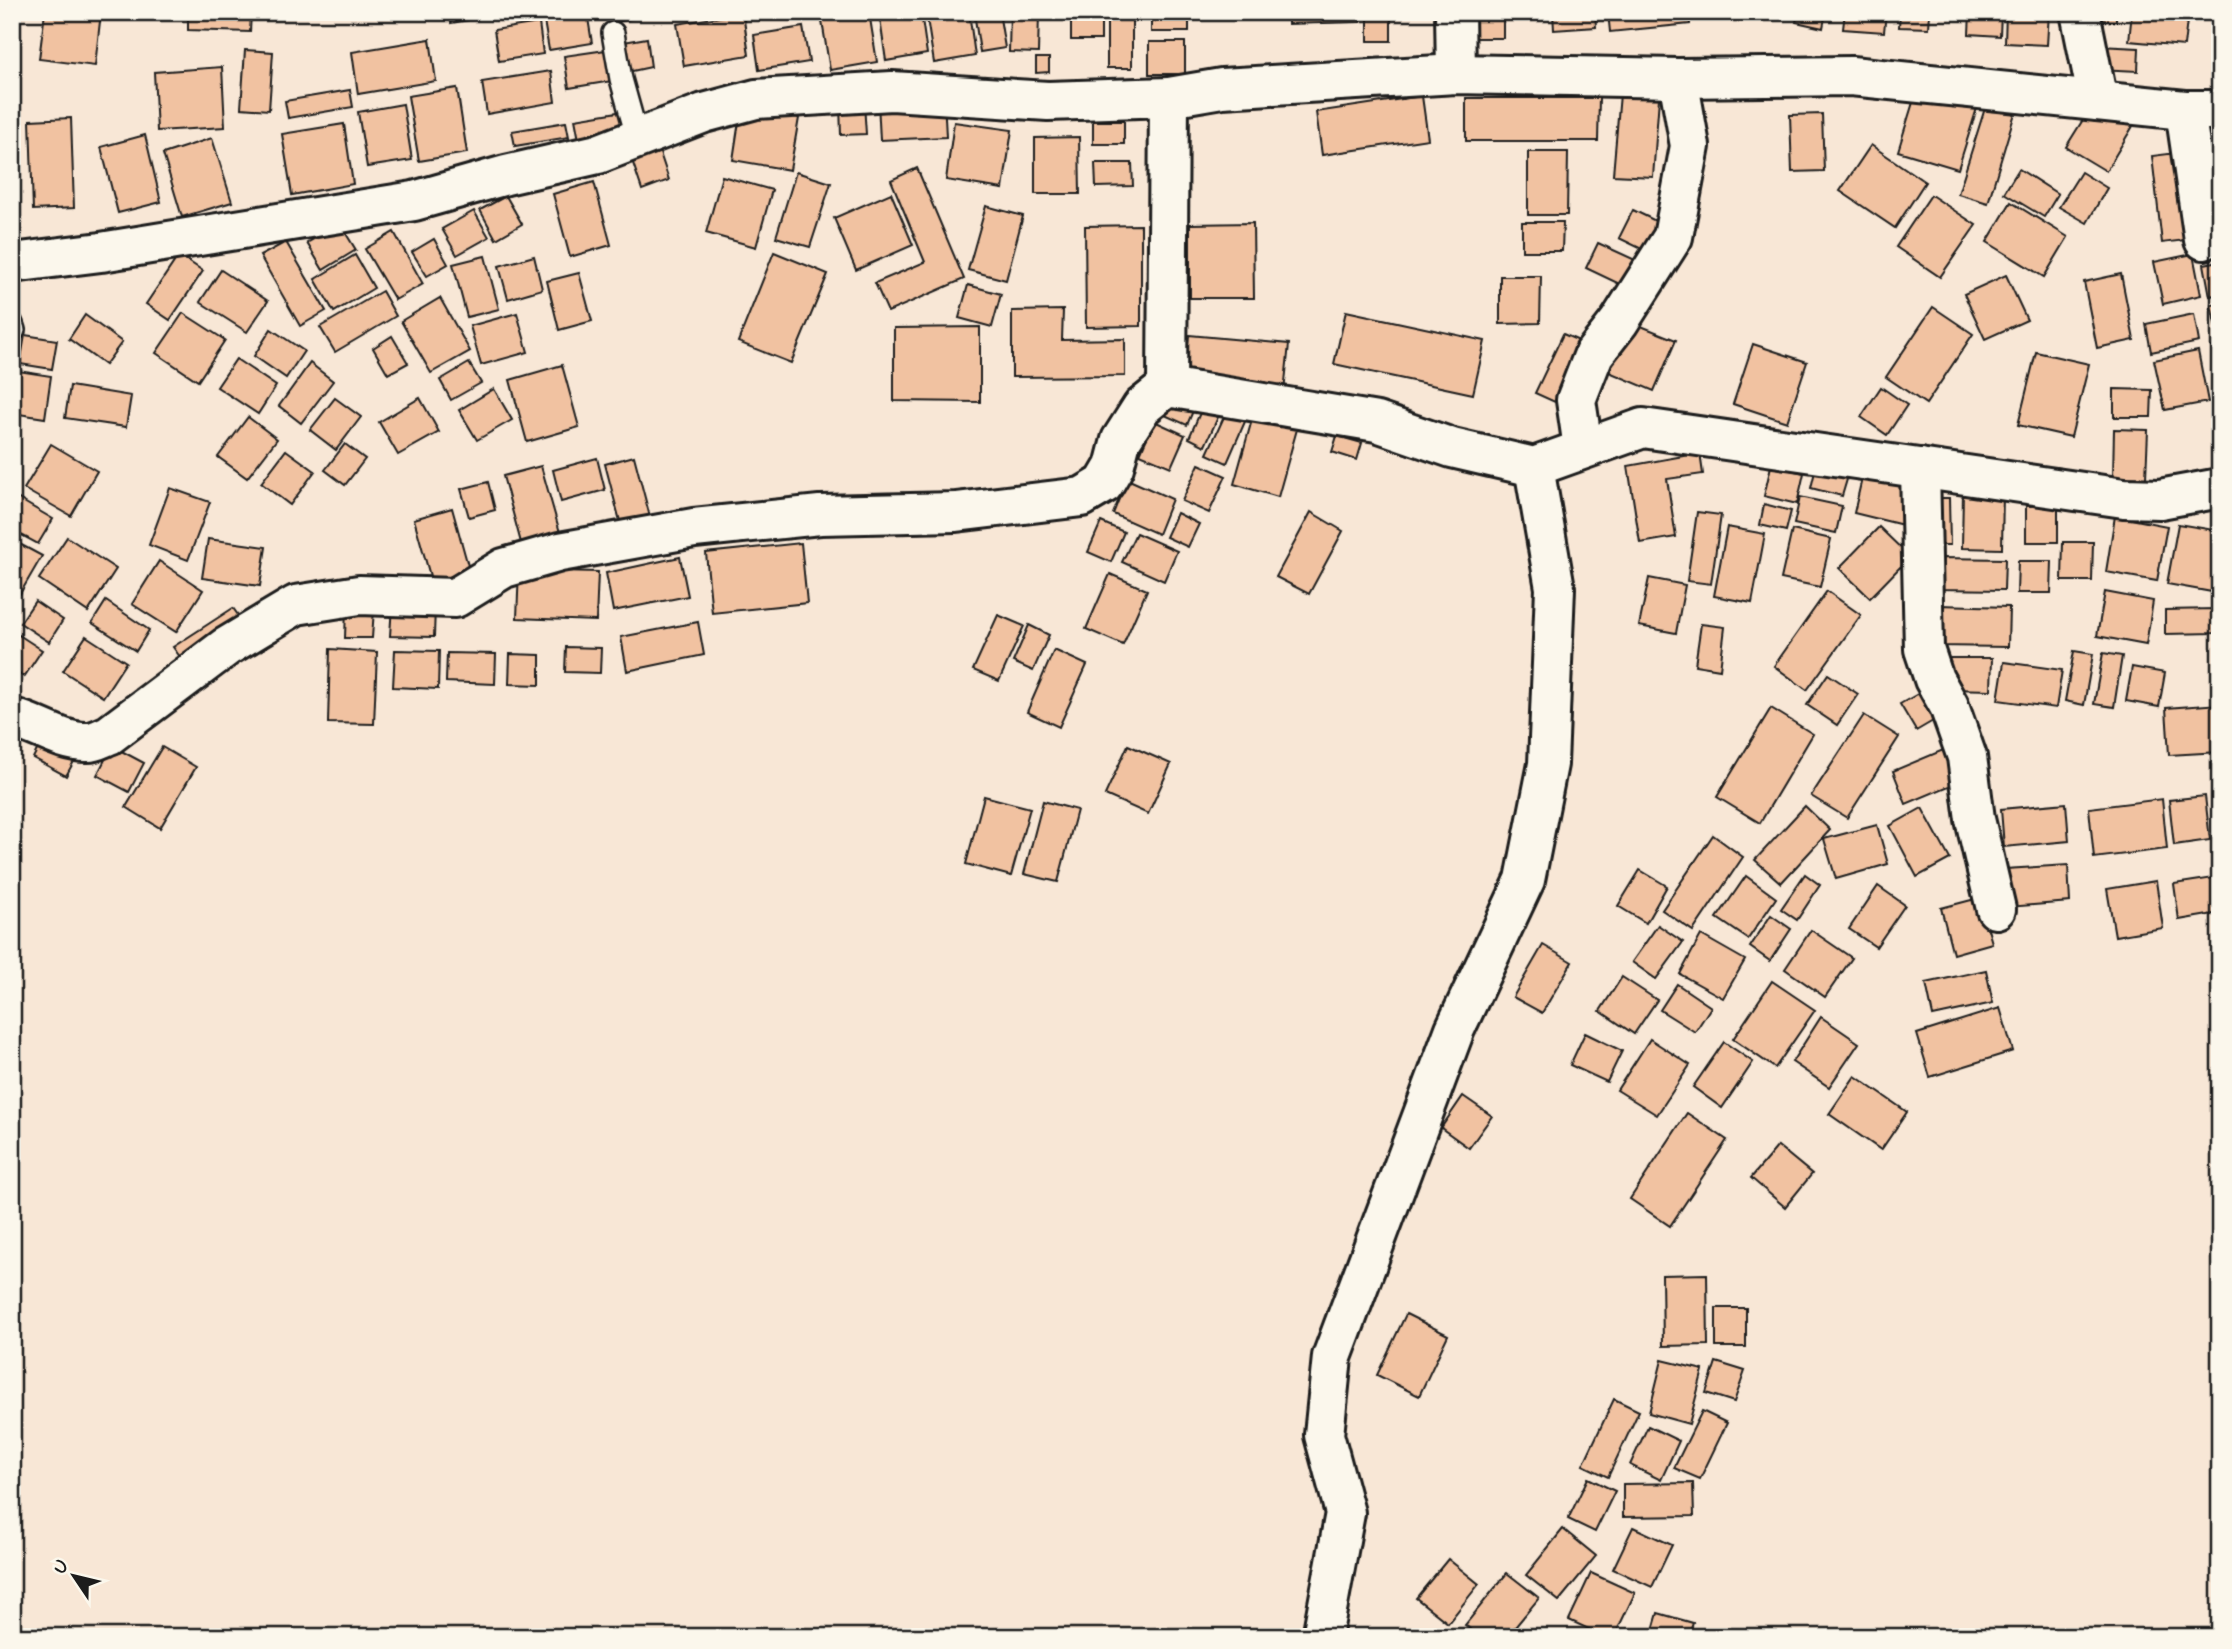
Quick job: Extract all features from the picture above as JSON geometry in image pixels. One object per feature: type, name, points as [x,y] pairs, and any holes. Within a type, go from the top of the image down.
[{"type":"street","points":[[1455,12],[1457,74]]},
{"type":"street","points":[[2080,12],[2098,101]]},
{"type":"street","points":[[12,263],[101,252],[414,201],[506,175],[598,154],[704,113],[756,99],[892,91],[1048,101],[1169,97],[1222,88],[1457,74],[1678,78],[1851,76],[2202,110],[2204,240]]},
{"type":"street","points":[[1583,448],[1576,400],[1594,354],[1619,321],[1673,237],[1690,146],[1678,78]]},
{"type":"street","points":[[1167,387],[1169,97]]},
{"type":"street","points":[[12,718],[30,722],[66,739],[89,742],[109,735],[226,647],[296,605],[359,595],[455,598],[504,568],[560,552],[694,528],[820,515],[956,512],[1082,497],[1104,484],[1114,467],[1121,440],[1142,407],[1167,387],[1377,422],[1452,449],[1534,467],[1643,428],[2124,498],[2160,499],[2220,488]]},
{"type":"street","points":[[1322,1637],[1345,1513],[1324,1435],[1332,1357],[1455,1029],[1525,880],[1548,764],[1555,588],[1534,467]]},
{"type":"street","points":[[1920,468],[1924,649],[1934,679],[1949,706],[1967,757],[1975,819],[1996,909]]},
{"type":"lane","points":[[613,33],[621,79],[638,139]]},
{"type":"building","points":[[45,12],[101,12],[95,66],[39,59]]},
{"type":"building","points":[[188,12],[251,12],[250,32],[188,30]]},
{"type":"building","points":[[450,12],[515,12],[451,23]]},
{"type":"building","points":[[587,12],[592,43],[549,50],[543,15]]},
{"type":"building","points":[[609,12],[640,12],[641,17],[610,23]]},
{"type":"building","points":[[869,12],[877,62],[830,70],[821,15]]},
{"type":"building","points":[[879,12],[921,12],[927,54],[886,61]]},
{"type":"building","points":[[926,12],[969,12],[975,56],[934,63]]},
{"type":"building","points":[[974,12],[999,12],[1005,48],[980,52]]},
{"type":"building","points":[[1010,12],[1039,12],[1038,53],[1009,52]]},
{"type":"building","points":[[1071,12],[1101,12],[1101,40],[1071,40]]},
{"type":"building","points":[[1151,12],[1189,12],[1189,32],[1151,32]]},
{"type":"building","points":[[1288,12],[1360,12],[1360,22],[1288,24]]},
{"type":"building","points":[[1368,12],[1391,12],[1391,41],[1368,41]]},
{"type":"building","points":[[1458,12],[1503,12],[1503,38],[1459,38]]},
{"type":"building","points":[[1506,12],[1545,12],[1546,13],[1506,17]]},
{"type":"building","points":[[1553,12],[1595,12],[1596,27],[1554,30]]},
{"type":"building","points":[[1608,12],[1689,12],[1690,24],[1610,32]]},
{"type":"building","points":[[1798,12],[1826,12],[1823,28],[1796,22]]},
{"type":"building","points":[[1845,12],[1886,12],[1884,32],[1843,29]]},
{"type":"building","points":[[1900,12],[1930,12],[1929,28],[1899,27]]},
{"type":"building","points":[[1970,12],[2001,12],[2000,36],[1969,34]]},
{"type":"building","points":[[2006,12],[2049,12],[2047,45],[2005,43]]},
{"type":"building","points":[[2091,12],[2116,12],[2116,21],[2090,20]]},
{"type":"building","points":[[2132,12],[2188,12],[2184,46],[2129,41]]},
{"type":"building","points":[[743,13],[749,55],[684,66],[677,24]]},
{"type":"building","points":[[1132,19],[1132,68],[1107,68],[1107,20]]},
{"type":"building","points":[[539,23],[543,54],[499,61],[494,30]]},
{"type":"building","points":[[803,27],[809,62],[759,70],[754,35]]},
{"type":"building","points":[[647,38],[651,67],[623,73],[618,43]]},
{"type":"building","points":[[430,39],[436,81],[358,94],[352,52]]},
{"type":"building","points":[[1149,42],[1185,42],[1185,74],[1149,74]]},
{"type":"building","points":[[2099,46],[2139,48],[2138,71],[2098,69]]},
{"type":"building","points":[[613,49],[618,80],[569,88],[564,56]]},
{"type":"building","points":[[245,50],[273,52],[269,110],[241,108]]},
{"type":"building","points":[[1036,58],[1049,58],[1049,72],[1036,73]]},
{"type":"building","points":[[222,67],[225,127],[157,131],[154,72]]},
{"type":"building","points":[[551,71],[555,102],[487,114],[482,82]]},
{"type":"building","points":[[1918,86],[1978,105],[1958,169],[1898,151]]},
{"type":"building","points":[[457,88],[467,153],[419,161],[408,96]]},
{"type":"building","points":[[350,90],[353,107],[288,118],[285,101]]},
{"type":"building","points":[[1620,94],[1659,98],[1653,177],[1613,175]]},
{"type":"building","points":[[1422,96],[1428,139],[1322,155],[1316,112]]},
{"type":"building","points":[[944,98],[946,137],[880,140],[878,102]]},
{"type":"building","points":[[1466,98],[1599,98],[1598,141],[1466,141]]},
{"type":"building","points":[[2094,102],[2133,126],[2106,171],[2066,147]]},
{"type":"building","points":[[403,104],[412,160],[367,167],[358,112]]},
{"type":"building","points":[[864,104],[866,134],[841,135],[840,105]]},
{"type":"building","points":[[1986,105],[2015,113],[1988,203],[1958,194]]},
{"type":"building","points":[[741,108],[799,118],[790,170],[733,160]]},
{"type":"building","points":[[624,111],[627,132],[579,140],[575,119]]},
{"type":"building","points":[[1822,114],[1824,171],[1792,172],[1790,115]]},
{"type":"building","points":[[71,118],[74,208],[33,210],[30,120]]},
{"type":"building","points":[[1093,121],[1124,121],[1124,144],[1093,144]]},
{"type":"building","points":[[566,122],[569,137],[515,146],[512,131]]},
{"type":"building","points":[[954,122],[1012,130],[1003,189],[946,180]]},
{"type":"building","points":[[344,124],[353,184],[292,195],[282,134]]},
{"type":"building","points":[[145,135],[161,202],[118,213],[101,147]]},
{"type":"building","points":[[1079,137],[1080,194],[1035,194],[1035,138]]},
{"type":"building","points":[[212,138],[232,202],[182,217],[163,154]]},
{"type":"building","points":[[657,144],[669,180],[642,190],[630,154]]},
{"type":"building","points":[[1871,145],[1925,182],[1895,228],[1840,191]]},
{"type":"building","points":[[2192,151],[2202,238],[2162,243],[2152,156]]},
{"type":"building","points":[[1528,152],[1568,152],[1567,215],[1528,215]]},
{"type":"building","points":[[1095,163],[1132,163],[1133,186],[1096,187]]},
{"type":"building","points":[[917,168],[964,279],[888,312],[875,283],[925,262],[891,180]]},
{"type":"building","points":[[2019,169],[2058,194],[2044,217],[2004,193]]},
{"type":"building","points":[[796,172],[831,183],[810,247],[776,237]]},
{"type":"building","points":[[2081,172],[2107,188],[2087,223],[2059,207]]},
{"type":"building","points":[[722,176],[772,190],[756,247],[706,233]]},
{"type":"building","points":[[594,182],[611,245],[570,257],[553,194]]},
{"type":"building","points":[[891,193],[913,245],[856,270],[834,218]]},
{"type":"building","points":[[1931,195],[1976,225],[1940,277],[1896,247]]},
{"type":"building","points":[[506,196],[522,224],[496,239],[480,210]]},
{"type":"building","points":[[2011,202],[2068,237],[2044,277],[1987,242]]},
{"type":"building","points":[[986,206],[1023,216],[1006,280],[968,270]]},
{"type":"building","points":[[1633,210],[1666,226],[1652,254],[1619,238]]},
{"type":"building","points":[[474,211],[489,237],[457,255],[442,229]]},
{"type":"building","points":[[1522,222],[1563,222],[1562,251],[1522,251]]},
{"type":"building","points":[[1253,223],[1254,298],[1190,298],[1190,224]]},
{"type":"building","points":[[340,224],[356,250],[323,270],[307,243]]},
{"type":"building","points":[[1141,225],[1141,326],[1086,327],[1085,226]]},
{"type":"building","points":[[394,232],[423,284],[395,300],[365,249]]},
{"type":"building","points":[[434,239],[448,264],[427,276],[412,252]]},
{"type":"building","points":[[286,242],[326,311],[300,326],[260,256]]},
{"type":"building","points":[[1598,243],[1644,264],[1632,290],[1586,268]]},
{"type":"building","points":[[774,252],[828,274],[791,363],[738,342]]},
{"type":"building","points":[[2193,254],[2201,295],[2163,304],[2154,262]]},
{"type":"building","points":[[179,255],[203,271],[170,320],[146,304]]},
{"type":"building","points":[[355,255],[374,288],[334,312],[315,279]]},
{"type":"building","points":[[485,256],[499,309],[467,317],[453,264]]},
{"type":"building","points":[[534,256],[542,289],[508,299],[499,266]]},
{"type":"building","points":[[2220,261],[2220,294],[2210,296],[2204,264]]},
{"type":"building","points":[[221,270],[268,301],[247,332],[200,302]]},
{"type":"building","points":[[579,273],[592,321],[559,330],[547,281]]},
{"type":"building","points":[[2121,274],[2134,340],[2097,348],[2084,282]]},
{"type":"building","points":[[2006,275],[2027,320],[1985,339],[1964,294]]},
{"type":"building","points":[[1500,276],[1541,276],[1540,323],[1500,324]]},
{"type":"building","points":[[968,285],[1001,294],[992,327],[959,318]]},
{"type":"building","points":[[382,291],[396,316],[335,352],[320,327]]},
{"type":"building","points":[[440,298],[470,351],[431,373],[401,321]]},
{"type":"building","points":[[2220,304],[2220,332],[2217,333],[2211,305]]},
{"type":"building","points":[[1933,307],[1973,334],[1926,404],[1886,377]]},
{"type":"building","points":[[1063,310],[1062,340],[1125,339],[1125,376],[1012,377],[1012,311]]},
{"type":"building","points":[[1346,311],[1485,341],[1473,394],[1334,364]]},
{"type":"building","points":[[183,313],[225,340],[198,381],[156,353]]},
{"type":"building","points":[[517,313],[528,352],[481,365],[470,326]]},
{"type":"building","points":[[2194,314],[2199,342],[2151,352],[2146,324]]},
{"type":"building","points":[[85,315],[122,342],[105,365],[69,339]]},
{"type":"building","points":[[1631,322],[1676,340],[1654,391],[1609,372]]},
{"type":"building","points":[[980,327],[980,402],[894,401],[894,328]]},
{"type":"building","points":[[271,329],[304,351],[286,378],[254,356]]},
{"type":"building","points":[[1563,334],[1586,344],[1557,403],[1535,393]]},
{"type":"building","points":[[25,335],[57,340],[52,369],[20,364]]},
{"type":"building","points":[[1189,335],[1289,344],[1284,392],[1184,381]]},
{"type":"building","points":[[392,336],[408,363],[388,374],[373,348]]},
{"type":"building","points":[[1753,344],[1807,362],[1787,422],[1733,404]]},
{"type":"building","points":[[2220,346],[2220,382],[2219,382],[2212,347]]},
{"type":"building","points":[[2198,351],[2208,402],[2165,410],[2154,360]]},
{"type":"building","points":[[2036,352],[2089,364],[2071,437],[2018,425]]},
{"type":"building","points":[[236,359],[276,386],[258,414],[217,387]]},
{"type":"building","points":[[310,363],[333,381],[301,423],[279,406]]},
{"type":"building","points":[[469,363],[481,383],[451,400],[440,380]]},
{"type":"building","points":[[562,365],[579,427],[527,442],[510,380]]},
{"type":"building","points":[[12,370],[51,376],[45,418],[12,413]]},
{"type":"building","points":[[70,386],[131,396],[126,427],[65,418]]},
{"type":"building","points":[[1881,387],[1907,405],[1887,435],[1861,417]]},
{"type":"building","points":[[494,389],[512,420],[477,440],[459,410]]},
{"type":"building","points":[[2114,389],[2152,390],[2151,417],[2114,417]]},
{"type":"building","points":[[1168,392],[1196,404],[1187,425],[1158,412]]},
{"type":"building","points":[[335,398],[361,417],[336,450],[310,430]]},
{"type":"building","points":[[420,398],[439,432],[398,455],[379,422]]},
{"type":"building","points":[[1206,399],[1223,406],[1205,446],[1189,438]]},
{"type":"building","points":[[1228,408],[1247,417],[1227,463],[1207,454]]},
{"type":"building","points":[[1255,409],[1299,422],[1278,497],[1234,484]]},
{"type":"building","points":[[248,417],[277,439],[247,478],[218,457]]},
{"type":"building","points":[[1154,421],[1185,435],[1171,467],[1140,454]]},
{"type":"building","points":[[2114,429],[2148,430],[2146,478],[2113,477]]},
{"type":"building","points":[[1337,436],[1362,443],[1357,460],[1332,452]]},
{"type":"building","points":[[51,444],[97,471],[71,516],[24,489]]},
{"type":"building","points":[[345,444],[365,459],[345,485],[325,470]]},
{"type":"building","points":[[286,450],[315,471],[290,505],[261,483]]},
{"type":"building","points":[[1700,453],[1703,474],[1667,479],[1676,537],[1640,543],[1628,466]]},
{"type":"building","points":[[634,456],[650,517],[621,525],[605,464]]},
{"type":"building","points":[[597,458],[605,490],[561,502],[553,470]]},
{"type":"building","points":[[1199,464],[1226,476],[1209,513],[1182,501]]},
{"type":"building","points":[[541,466],[563,543],[524,554],[503,476]]},
{"type":"building","points":[[1771,466],[1804,473],[1797,504],[1764,496]]},
{"type":"building","points":[[1816,467],[1848,476],[1842,496],[1811,488]]},
{"type":"building","points":[[1863,474],[1912,486],[1903,525],[1854,513]]},
{"type":"building","points":[[1127,479],[1172,499],[1158,534],[1113,514]]},
{"type":"building","points":[[488,482],[495,510],[469,517],[461,489]]},
{"type":"building","points":[[170,488],[210,502],[188,560],[149,545]]},
{"type":"building","points":[[1963,492],[2003,493],[2002,549],[1962,548]]},
{"type":"building","points":[[1800,497],[1842,506],[1836,533],[1794,524]]},
{"type":"building","points":[[17,498],[53,519],[38,544],[12,530],[12,507]]},
{"type":"building","points":[[1928,498],[1949,498],[1950,545],[1928,545]]},
{"type":"building","points":[[1764,504],[1791,511],[1786,531],[1760,525]]},
{"type":"building","points":[[2026,506],[2058,506],[2058,542],[2026,542]]},
{"type":"building","points":[[452,508],[470,573],[432,583],[414,519]]},
{"type":"building","points":[[1311,512],[1343,531],[1309,594],[1276,577]]},
{"type":"building","points":[[1697,512],[1721,515],[1711,584],[1687,581]]},
{"type":"building","points":[[1177,513],[1199,524],[1188,547],[1166,537]]},
{"type":"building","points":[[2115,516],[2167,526],[2157,581],[2106,572]]},
{"type":"building","points":[[1101,522],[1124,532],[1111,562],[1088,552]]},
{"type":"building","points":[[2178,524],[2220,531],[2212,592],[2167,584]]},
{"type":"building","points":[[1727,527],[1765,534],[1752,603],[1714,596]]},
{"type":"building","points":[[1879,527],[1910,557],[1870,598],[1839,568]]},
{"type":"building","points":[[1792,530],[1831,539],[1820,587],[1781,579]]},
{"type":"building","points":[[1136,533],[1177,551],[1164,581],[1122,562]]},
{"type":"building","points":[[67,537],[116,569],[88,612],[39,579]]},
{"type":"building","points":[[208,539],[266,547],[260,586],[202,578]]},
{"type":"building","points":[[14,541],[42,556],[14,604],[12,544]]},
{"type":"building","points":[[2063,542],[2093,542],[2092,581],[2062,581]]},
{"type":"building","points":[[801,543],[807,603],[712,613],[706,553]]},
{"type":"building","points":[[680,557],[688,596],[613,611],[606,573]]},
{"type":"building","points":[[1940,558],[2005,559],[2004,590],[1939,589]]},
{"type":"building","points":[[159,561],[203,590],[176,632],[132,604]]},
{"type":"building","points":[[2018,561],[2052,561],[2051,593],[2017,593]]},
{"type":"building","points":[[519,570],[598,572],[596,621],[517,618]]},
{"type":"building","points":[[1110,574],[1147,590],[1123,645],[1086,629]]},
{"type":"building","points":[[1649,578],[1685,585],[1676,633],[1639,626]]},
{"type":"building","points":[[1827,591],[1861,615],[1807,690],[1774,666]]},
{"type":"building","points":[[2105,592],[2153,601],[2146,645],[2097,636]]},
{"type":"building","points":[[35,601],[63,620],[49,642],[20,623]]},
{"type":"building","points":[[106,601],[149,630],[136,651],[92,623]]},
{"type":"building","points":[[392,605],[435,606],[434,637],[390,636]]},
{"type":"building","points":[[1939,605],[2009,607],[2008,647],[1938,646]]},
{"type":"building","points":[[233,608],[245,625],[185,664],[173,647]]},
{"type":"building","points":[[346,608],[374,609],[372,638],[345,638]]},
{"type":"building","points":[[2215,609],[2215,633],[2165,634],[2165,610]]},
{"type":"building","points":[[998,615],[1024,626],[999,681],[973,670]]},
{"type":"building","points":[[698,622],[704,655],[627,671],[621,637]]},
{"type":"building","points":[[1701,624],[1725,627],[1720,669],[1695,665]]},
{"type":"building","points":[[1029,625],[1049,635],[1033,671],[1013,662]]},
{"type":"building","points":[[19,635],[42,650],[24,677],[12,669],[12,644]]},
{"type":"building","points":[[86,636],[126,662],[103,697],[63,671]]},
{"type":"building","points":[[566,647],[601,648],[600,673],[565,672]]},
{"type":"building","points":[[330,649],[377,652],[374,724],[328,723]]},
{"type":"building","points":[[395,650],[439,651],[438,689],[393,687]]},
{"type":"building","points":[[1054,650],[1087,665],[1059,727],[1027,712]]},
{"type":"building","points":[[2074,651],[2093,654],[2084,705],[2065,701]]},
{"type":"building","points":[[447,653],[496,654],[495,684],[446,682]]},
{"type":"building","points":[[2103,653],[2122,656],[2114,707],[2094,704]]},
{"type":"building","points":[[510,654],[540,655],[540,685],[509,684]]},
{"type":"building","points":[[1949,658],[1992,658],[1991,690],[1949,689]]},
{"type":"building","points":[[2004,662],[2062,670],[2056,708],[1998,700]]},
{"type":"building","points":[[2132,667],[2165,673],[2159,707],[2126,701]]},
{"type":"building","points":[[1828,674],[1858,694],[1837,725],[1807,705]]},
{"type":"building","points":[[1930,687],[1945,714],[1916,731],[1900,704]]},
{"type":"building","points":[[2220,704],[2220,752],[2169,755],[2166,708]]},
{"type":"building","points":[[1771,708],[1813,734],[1760,823],[1717,797]]},
{"type":"building","points":[[1864,715],[1899,737],[1847,818],[1811,796]]},
{"type":"building","points":[[43,738],[77,756],[66,776],[33,758]]},
{"type":"building","points":[[1128,745],[1171,764],[1148,814],[1105,795]]},
{"type":"building","points":[[112,746],[144,763],[129,792],[97,775]]},
{"type":"building","points":[[162,747],[196,767],[160,828],[126,807]]},
{"type":"building","points":[[1948,748],[1961,781],[1906,804],[1893,771]]},
{"type":"building","points":[[984,796],[1030,808],[1011,876],[966,864]]},
{"type":"building","points":[[2205,796],[2210,840],[2174,845],[2169,800]]},
{"type":"building","points":[[2162,799],[2167,849],[2094,858],[2089,808]]},
{"type":"building","points":[[1043,801],[1077,810],[1058,882],[1024,874]]},
{"type":"building","points":[[2066,803],[2069,841],[2004,847],[2001,809]]},
{"type":"building","points":[[1805,806],[1830,830],[1781,883],[1755,860]]},
{"type":"building","points":[[1922,808],[1950,859],[1917,877],[1890,826]]},
{"type":"building","points":[[1877,825],[1888,864],[1836,879],[1824,839]]},
{"type":"building","points":[[1713,835],[1743,857],[1693,931],[1662,910]]},
{"type":"building","points":[[2068,865],[2070,902],[2008,907],[2005,869]]},
{"type":"building","points":[[1640,870],[1667,886],[1646,923],[1618,906]]},
{"type":"building","points":[[1805,874],[1820,885],[1797,920],[1781,909]]},
{"type":"building","points":[[1746,876],[1776,898],[1748,939],[1717,918]]},
{"type":"building","points":[[2220,877],[2220,913],[2179,920],[2174,884]]},
{"type":"building","points":[[2156,881],[2163,928],[2115,936],[2107,889]]},
{"type":"building","points":[[1878,886],[1905,905],[1876,947],[1849,929]]},
{"type":"building","points":[[1979,898],[1992,943],[1953,954],[1941,908]]},
{"type":"building","points":[[1771,915],[1791,929],[1770,961],[1750,947]]},
{"type":"building","points":[[1658,925],[1683,942],[1656,979],[1632,962]]},
{"type":"building","points":[[1811,930],[1852,958],[1825,997],[1785,969]]},
{"type":"building","points":[[1701,935],[1745,960],[1723,998],[1680,974]]},
{"type":"building","points":[[1543,945],[1572,962],[1542,1013],[1513,997]]},
{"type":"building","points":[[1986,970],[1993,1003],[1933,1016],[1926,983]]},
{"type":"building","points":[[1622,977],[1657,1000],[1634,1034],[1600,1011]]},
{"type":"building","points":[[1772,981],[1815,1010],[1775,1068],[1733,1039]]},
{"type":"building","points":[[1677,984],[1711,1007],[1695,1032],[1660,1010]]},
{"type":"building","points":[[2000,1008],[2013,1051],[1930,1077],[1917,1034]]},
{"type":"building","points":[[1821,1017],[1859,1043],[1829,1087],[1792,1062]]},
{"type":"building","points":[[1585,1033],[1622,1051],[1607,1082],[1570,1065]]},
{"type":"building","points":[[1650,1039],[1690,1065],[1657,1115],[1617,1090]]},
{"type":"building","points":[[1724,1042],[1753,1062],[1722,1108],[1693,1087]]},
{"type":"building","points":[[1855,1076],[1907,1112],[1881,1150],[1829,1114]]},
{"type":"building","points":[[1463,1096],[1492,1116],[1469,1148],[1441,1128]]},
{"type":"building","points":[[1687,1113],[1727,1140],[1670,1226],[1630,1199]]},
{"type":"building","points":[[1778,1146],[1812,1174],[1785,1207],[1751,1178]]},
{"type":"building","points":[[1707,1274],[1708,1345],[1663,1346],[1662,1275]]},
{"type":"building","points":[[1716,1308],[1746,1308],[1746,1347],[1716,1347]]},
{"type":"building","points":[[1406,1314],[1448,1335],[1419,1396],[1377,1375]]},
{"type":"building","points":[[1662,1360],[1703,1370],[1689,1424],[1649,1413]]},
{"type":"building","points":[[1716,1362],[1745,1371],[1734,1402],[1706,1393]]},
{"type":"building","points":[[1614,1399],[1639,1411],[1608,1477],[1583,1465]]},
{"type":"building","points":[[1702,1411],[1727,1423],[1700,1479],[1674,1468]]},
{"type":"building","points":[[1648,1426],[1679,1441],[1661,1480],[1630,1465]]},
{"type":"building","points":[[1588,1478],[1615,1491],[1595,1532],[1568,1519]]},
{"type":"building","points":[[1693,1483],[1694,1516],[1623,1517],[1623,1484]]},
{"type":"building","points":[[1633,1527],[1672,1545],[1652,1587],[1613,1569]]},
{"type":"building","points":[[1563,1529],[1596,1556],[1559,1601],[1526,1575]]},
{"type":"building","points":[[1448,1559],[1479,1584],[1448,1623],[1416,1598]]},
{"type":"building","points":[[1507,1573],[1539,1598],[1507,1637],[1480,1637],[1465,1625]]},
{"type":"building","points":[[1591,1573],[1635,1593],[1614,1637],[1606,1637],[1569,1620]]},
{"type":"building","points":[[1658,1613],[1693,1623],[1688,1637],[1651,1637]]}]
